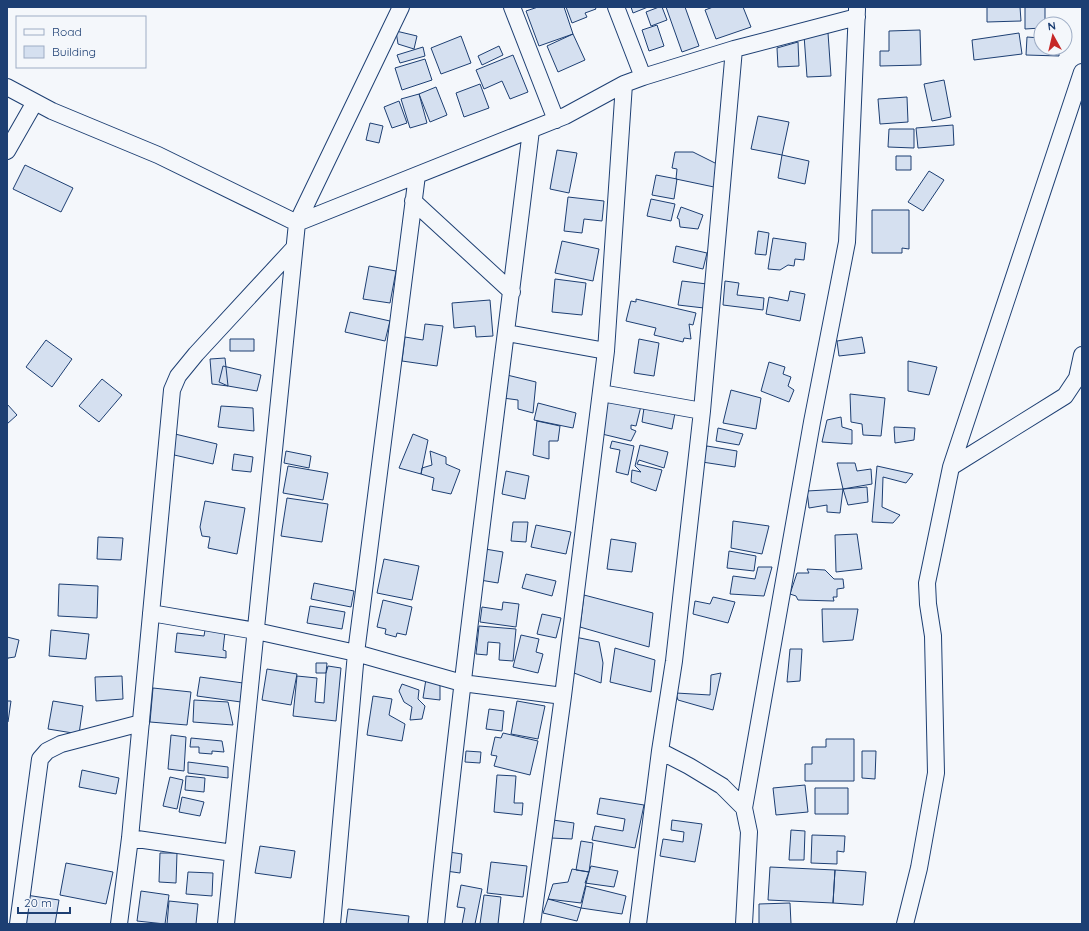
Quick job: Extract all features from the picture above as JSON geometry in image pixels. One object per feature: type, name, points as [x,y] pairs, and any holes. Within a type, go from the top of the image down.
[{"type":"street","points":[[226,924],[297,223],[401,7]]},
{"type":"street","points":[[512,7],[556,120]]},
{"type":"street","points":[[616,7],[643,77]]},
{"type":"street","points":[[7,87],[52,111],[158,156],[297,223],[556,120],[624,84],[857,12],[847,242],[812,422],[744,808],[749,832],[744,924]]},
{"type":"street","points":[[638,924],[660,751],[674,661],[702,412],[734,49]]},
{"type":"street","points":[[906,924],[919,868],[936,773],[933,636],[928,604],[927,583],[951,467],[1081,80]]},
{"type":"street","points":[[532,924],[563,696],[606,351],[624,84]]},
{"type":"street","points":[[7,151],[34,102]]},
{"type":"street","points":[[436,924],[462,683],[512,292],[531,130]]},
{"type":"street","points":[[332,924],[356,653],[417,175]]},
{"type":"street","points":[[413,201],[512,292]]},
{"type":"street","points":[[119,924],[130,838],[172,390],[178,376],[196,354],[294,248]]},
{"type":"street","points":[[506,333],[606,351]]},
{"type":"street","points":[[951,467],[1065,396],[1076,378],[1082,355]]},
{"type":"street","points":[[601,394],[702,412]]},
{"type":"street","points":[[151,613],[256,632],[356,653],[462,683],[563,696]]},
{"type":"street","points":[[18,924],[40,759],[47,751],[61,744],[141,723]]},
{"type":"street","points":[[660,751],[722,786],[744,808]]},
{"type":"street","points":[[130,838],[234,852]]},
{"type":"building","points":[[538,7],[564,7],[573,34],[539,46],[526,11]]},
{"type":"building","points":[[566,7],[595,7],[596,9],[585,13],[587,17],[572,23]]},
{"type":"building","points":[[631,7],[648,7],[633,13]]},
{"type":"building","points":[[662,7],[667,20],[651,26],[646,12]]},
{"type":"building","points":[[666,7],[685,7],[699,46],[682,52]]},
{"type":"building","points":[[713,7],[743,7],[751,27],[716,39],[705,10]]},
{"type":"building","points":[[987,7],[1020,7],[1021,21],[987,22]]},
{"type":"building","points":[[1025,7],[1045,7],[1045,16],[1033,16],[1033,28],[1025,29]]},
{"type":"building","points":[[657,25],[664,46],[649,51],[642,30]]},
{"type":"building","points":[[920,30],[921,65],[880,66],[880,51],[889,51],[889,31]]},
{"type":"building","points":[[396,31],[417,36],[414,49],[398,44]]},
{"type":"building","points":[[828,33],[831,76],[807,77],[804,35]]},
{"type":"building","points":[[1019,33],[1022,54],[974,60],[972,40]]},
{"type":"building","points":[[573,34],[585,60],[558,72],[547,46]]},
{"type":"building","points":[[461,36],[471,63],[441,74],[431,48]]},
{"type":"building","points":[[1027,37],[1033,37],[1033,55],[1026,55]]},
{"type":"building","points":[[798,42],[799,66],[778,67],[777,48]]},
{"type":"building","points":[[499,46],[503,55],[482,65],[478,56]]},
{"type":"building","points":[[423,47],[425,56],[400,63],[397,55]]},
{"type":"building","points":[[513,55],[528,92],[510,99],[502,81],[484,89],[476,70]]},
{"type":"building","points":[[425,59],[432,80],[402,90],[395,68]]},
{"type":"building","points":[[944,80],[951,117],[932,121],[924,84]]},
{"type":"building","points":[[480,84],[489,108],[464,117],[456,93]]},
{"type":"building","points":[[436,87],[447,115],[430,122],[419,94]]},
{"type":"building","points":[[419,94],[427,123],[410,128],[401,99]]},
{"type":"building","points":[[907,97],[908,122],[880,124],[878,99]]},
{"type":"building","points":[[399,101],[407,123],[392,128],[384,107]]},
{"type":"building","points":[[758,116],[789,122],[782,155],[751,149]]},
{"type":"building","points":[[370,123],[383,126],[379,143],[366,140]]},
{"type":"building","points":[[953,125],[954,145],[918,148],[916,128]]},
{"type":"building","points":[[889,129],[914,129],[914,148],[888,147]]},
{"type":"building","points":[[557,150],[577,153],[569,193],[550,189]]},
{"type":"building","points":[[675,152],[693,152],[717,164],[714,187],[676,179],[677,169],[672,168]]},
{"type":"building","points":[[782,155],[809,161],[805,184],[778,178]]},
{"type":"building","points":[[896,156],[911,156],[911,170],[896,170]]},
{"type":"building","points":[[25,165],[73,188],[61,212],[13,189]]},
{"type":"building","points":[[929,171],[944,180],[923,211],[908,202]]},
{"type":"building","points":[[656,175],[677,179],[674,199],[652,195]]},
{"type":"building","points":[[568,197],[604,201],[602,221],[584,219],[582,233],[564,231]]},
{"type":"building","points":[[651,199],[675,204],[671,221],[647,216]]},
{"type":"building","points":[[681,207],[703,215],[698,229],[680,227],[679,219],[677,218]]},
{"type":"building","points":[[872,210],[909,210],[909,249],[902,248],[902,253],[872,253]]},
{"type":"building","points":[[758,231],[769,233],[766,255],[755,254]]},
{"type":"building","points":[[773,238],[806,243],[804,260],[795,259],[794,266],[788,265],[780,270],[768,269]]},
{"type":"building","points":[[562,241],[599,249],[593,281],[555,273]]},
{"type":"building","points":[[676,246],[707,253],[703,269],[673,262]]},
{"type":"building","points":[[369,266],[396,271],[390,303],[363,299]]},
{"type":"building","points":[[555,279],[586,283],[582,315],[552,312]]},
{"type":"building","points":[[682,281],[707,284],[704,308],[678,305]]},
{"type":"building","points":[[725,281],[739,283],[737,295],[764,298],[763,310],[723,305]]},
{"type":"building","points":[[790,291],[805,294],[800,321],[766,314],[769,297],[788,301]]},
{"type":"building","points":[[636,299],[696,313],[693,325],[689,324],[691,339],[684,338],[683,342],[654,335],[656,328],[626,321],[631,301],[636,302]]},
{"type":"building","points":[[490,300],[493,336],[476,337],[475,326],[454,328],[452,303]]},
{"type":"building","points":[[350,312],[390,321],[385,341],[345,332]]},
{"type":"building","points":[[425,324],[443,326],[437,366],[402,361],[405,337],[423,340]]},
{"type":"building","points":[[862,337],[865,353],[839,356],[837,341]]},
{"type":"building","points":[[230,339],[254,339],[254,351],[230,351]]},
{"type":"building","points":[[639,339],[659,343],[654,376],[634,373]]},
{"type":"building","points":[[46,340],[72,359],[52,387],[26,367]]},
{"type":"building","points":[[225,358],[228,386],[212,384],[210,359]]},
{"type":"building","points":[[908,361],[937,367],[929,395],[908,391]]},
{"type":"building","points":[[769,362],[785,367],[783,374],[791,377],[788,386],[794,390],[789,402],[761,391]]},
{"type":"building","points":[[223,366],[261,375],[257,391],[228,386],[219,382]]},
{"type":"building","points":[[507,375],[536,382],[533,413],[518,409],[518,400],[503,398]]},
{"type":"building","points":[[102,379],[122,395],[99,422],[79,406]]},
{"type":"building","points":[[731,390],[761,398],[756,429],[723,423]]},
{"type":"building","points":[[850,394],[885,398],[881,436],[863,435],[862,424],[851,422]]},
{"type":"building","points":[[606,400],[641,406],[636,426],[631,425],[631,429],[636,431],[631,441],[602,434]]},
{"type":"building","points":[[538,403],[576,413],[573,428],[534,420]]},
{"type":"building","points":[[7,404],[17,415],[7,424]]},
{"type":"building","points":[[221,406],[253,408],[254,431],[218,427]]},
{"type":"building","points":[[644,408],[675,413],[672,429],[642,422]]},
{"type":"building","points":[[841,417],[842,427],[852,430],[852,444],[822,442],[827,420]]},
{"type":"building","points":[[537,421],[560,426],[558,441],[549,441],[549,459],[533,455]]},
{"type":"building","points":[[894,427],[915,428],[914,440],[895,443]]},
{"type":"building","points":[[718,428],[743,434],[739,445],[716,441]]},
{"type":"building","points":[[175,434],[217,444],[213,464],[170,454]]},
{"type":"building","points":[[413,434],[428,440],[421,474],[399,468]]},
{"type":"building","points":[[612,441],[634,446],[628,475],[616,472],[620,450],[610,448]]},
{"type":"building","points":[[640,445],[668,452],[664,468],[639,460],[637,464],[662,470],[656,491],[631,482],[632,470],[641,472],[635,466]]},
{"type":"building","points":[[707,446],[737,451],[735,467],[702,462]]},
{"type":"building","points":[[286,451],[311,456],[309,468],[284,463]]},
{"type":"building","points":[[430,451],[446,457],[446,464],[460,470],[451,494],[432,490],[434,478],[421,474],[422,468],[432,465]]},
{"type":"building","points":[[234,454],[253,457],[251,472],[232,470]]},
{"type":"building","points":[[837,463],[855,463],[857,471],[871,469],[872,484],[843,489]]},
{"type":"building","points":[[288,466],[328,473],[323,500],[283,493]]},
{"type":"building","points":[[877,466],[913,474],[906,483],[883,477],[882,507],[900,515],[893,523],[872,522]]},
{"type":"building","points":[[506,471],[529,476],[525,499],[502,494]]},
{"type":"building","points":[[867,487],[868,502],[848,505],[843,489]]},
{"type":"building","points":[[843,489],[840,513],[827,512],[827,505],[809,508],[807,491]]},
{"type":"building","points":[[287,498],[328,504],[322,542],[281,536]]},
{"type":"building","points":[[205,501],[245,508],[237,554],[208,548],[210,537],[202,536],[200,527]]},
{"type":"building","points":[[733,521],[769,526],[762,554],[731,548]]},
{"type":"building","points":[[513,522],[528,522],[526,542],[511,541]]},
{"type":"building","points":[[536,525],[571,532],[566,554],[531,547]]},
{"type":"building","points":[[857,534],[862,569],[836,572],[835,535]]},
{"type":"building","points":[[98,537],[123,538],[121,560],[97,559]]},
{"type":"building","points":[[611,539],[636,543],[632,572],[607,569]]},
{"type":"building","points":[[485,549],[503,552],[498,583],[480,580]]},
{"type":"building","points":[[729,551],[756,556],[754,571],[727,568]]},
{"type":"building","points":[[384,559],[419,566],[412,600],[377,593]]},
{"type":"building","points":[[758,567],[772,567],[764,596],[730,594],[733,576],[755,579]]},
{"type":"building","points":[[807,569],[825,570],[834,579],[843,579],[844,588],[837,589],[837,597],[833,597],[834,601],[798,600],[796,596],[790,594],[797,573],[809,573]]},
{"type":"building","points":[[526,574],[556,581],[552,596],[522,588]]},
{"type":"building","points":[[314,583],[354,591],[351,607],[311,599]]},
{"type":"building","points":[[59,584],[98,586],[97,618],[58,616]]},
{"type":"building","points":[[584,595],[653,613],[649,647],[580,627]]},
{"type":"building","points":[[713,597],[735,602],[728,623],[693,614],[695,601],[710,604]]},
{"type":"building","points":[[383,600],[412,607],[406,635],[397,633],[396,637],[385,634],[386,629],[377,627]]},
{"type":"building","points":[[503,602],[519,604],[516,627],[480,622],[482,607],[502,610]]},
{"type":"building","points":[[310,606],[345,612],[342,629],[307,623]]},
{"type":"building","points":[[822,609],[858,609],[853,640],[823,642]]},
{"type":"building","points":[[542,614],[561,618],[556,638],[537,634]]},
{"type":"building","points":[[479,626],[516,629],[513,661],[499,660],[500,643],[488,642],[487,655],[476,654]]},
{"type":"building","points":[[51,630],[89,634],[86,659],[49,656]]},
{"type":"building","points":[[205,630],[225,632],[223,650],[226,651],[226,658],[175,652],[177,633],[204,636]]},
{"type":"building","points":[[521,635],[539,639],[536,652],[543,654],[538,673],[513,667]]},
{"type":"building","points":[[7,637],[19,640],[15,657],[8,658],[7,661]]},
{"type":"building","points":[[575,637],[599,642],[603,663],[601,683],[574,673]]},
{"type":"building","points":[[615,648],[655,660],[651,692],[610,682]]},
{"type":"building","points":[[790,649],[802,649],[800,681],[787,682]]},
{"type":"building","points":[[316,663],[327,663],[326,673],[316,673]]},
{"type":"building","points":[[328,666],[341,668],[336,721],[293,716],[297,676],[317,678],[315,702],[324,703],[326,673]]},
{"type":"building","points":[[267,669],[297,674],[291,705],[262,700]]},
{"type":"building","points":[[721,673],[713,710],[678,700],[676,693],[710,695],[711,675]]},
{"type":"building","points":[[122,676],[123,699],[96,701],[95,677]]},
{"type":"building","points":[[200,677],[243,683],[241,702],[197,696]]},
{"type":"building","points":[[426,679],[440,684],[440,700],[423,698]]},
{"type":"building","points":[[402,684],[419,690],[418,699],[425,706],[422,719],[410,720],[412,707],[404,702],[399,691]]},
{"type":"building","points":[[153,688],[191,692],[187,725],[150,722]]},
{"type":"building","points":[[373,696],[392,699],[389,715],[405,724],[402,741],[367,735]]},
{"type":"building","points":[[194,700],[228,702],[233,725],[193,722]]},
{"type":"building","points":[[7,701],[11,701],[8,722],[7,722]]},
{"type":"building","points":[[53,701],[83,706],[79,734],[48,729]]},
{"type":"building","points":[[517,701],[545,706],[538,739],[511,734]]},
{"type":"building","points":[[489,709],[504,711],[502,731],[486,729]]},
{"type":"building","points":[[503,733],[538,741],[530,775],[494,766],[497,756],[491,755],[495,737],[501,738]]},
{"type":"building","points":[[171,735],[186,737],[184,771],[168,769]]},
{"type":"building","points":[[191,738],[222,741],[224,752],[212,751],[212,754],[199,753],[199,747],[190,747]]},
{"type":"building","points":[[826,739],[854,739],[854,781],[805,781],[805,764],[812,764],[812,747],[826,747]]},
{"type":"building","points":[[466,751],[481,752],[480,763],[465,762]]},
{"type":"building","points":[[862,751],[876,751],[875,779],[862,778]]},
{"type":"building","points":[[188,762],[228,767],[228,778],[188,773]]},
{"type":"building","points":[[82,770],[119,778],[116,794],[79,787]]},
{"type":"building","points":[[497,775],[516,776],[514,803],[523,803],[522,815],[494,812]]},
{"type":"building","points":[[186,776],[205,778],[204,792],[185,790]]},
{"type":"building","points":[[170,777],[183,780],[177,809],[163,806]]},
{"type":"building","points":[[805,785],[808,812],[776,815],[773,788]]},
{"type":"building","points":[[815,788],[848,788],[848,814],[815,814]]},
{"type":"building","points":[[182,797],[204,802],[200,816],[179,812]]},
{"type":"building","points":[[600,798],[644,805],[635,848],[592,840],[595,826],[623,831],[625,819],[597,814]]},
{"type":"building","points":[[553,820],[574,823],[572,839],[551,838]]},
{"type":"building","points":[[672,820],[702,824],[695,862],[660,856],[663,839],[683,842],[684,832],[671,830]]},
{"type":"building","points":[[791,830],[805,831],[804,860],[789,860]]},
{"type":"building","points":[[812,835],[845,836],[844,852],[837,851],[837,864],[811,863]]},
{"type":"building","points":[[581,841],[593,843],[589,872],[576,870]]},
{"type":"building","points":[[260,846],[295,851],[291,878],[255,873]]},
{"type":"building","points":[[449,852],[462,854],[460,873],[446,871]]},
{"type":"building","points":[[160,853],[177,853],[176,883],[159,882]]},
{"type":"building","points":[[491,862],[527,866],[523,897],[487,893]]},
{"type":"building","points":[[66,863],[113,872],[106,904],[60,895]]},
{"type":"building","points":[[591,866],[618,871],[614,887],[585,883]]},
{"type":"building","points":[[770,867],[835,870],[833,903],[768,900]]},
{"type":"building","points":[[572,869],[589,872],[581,903],[548,899],[553,884],[568,882]]},
{"type":"building","points":[[835,870],[866,872],[863,905],[833,903]]},
{"type":"building","points":[[188,872],[213,873],[212,896],[186,894]]},
{"type":"building","points":[[461,885],[482,889],[475,924],[462,924],[465,908],[457,907]]},
{"type":"building","points":[[586,886],[626,896],[622,914],[581,908]]},
{"type":"building","points":[[141,891],[169,895],[165,924],[137,921]]},
{"type":"building","points":[[26,895],[59,900],[55,924],[21,924]]},
{"type":"building","points":[[484,895],[501,897],[498,924],[480,924]]},
{"type":"building","points":[[548,899],[581,908],[577,921],[543,913]]},
{"type":"building","points":[[169,901],[198,904],[196,924],[167,924]]},
{"type":"building","points":[[790,903],[791,924],[759,924],[759,904]]},
{"type":"building","points":[[348,909],[409,916],[408,924],[346,924]]}]
